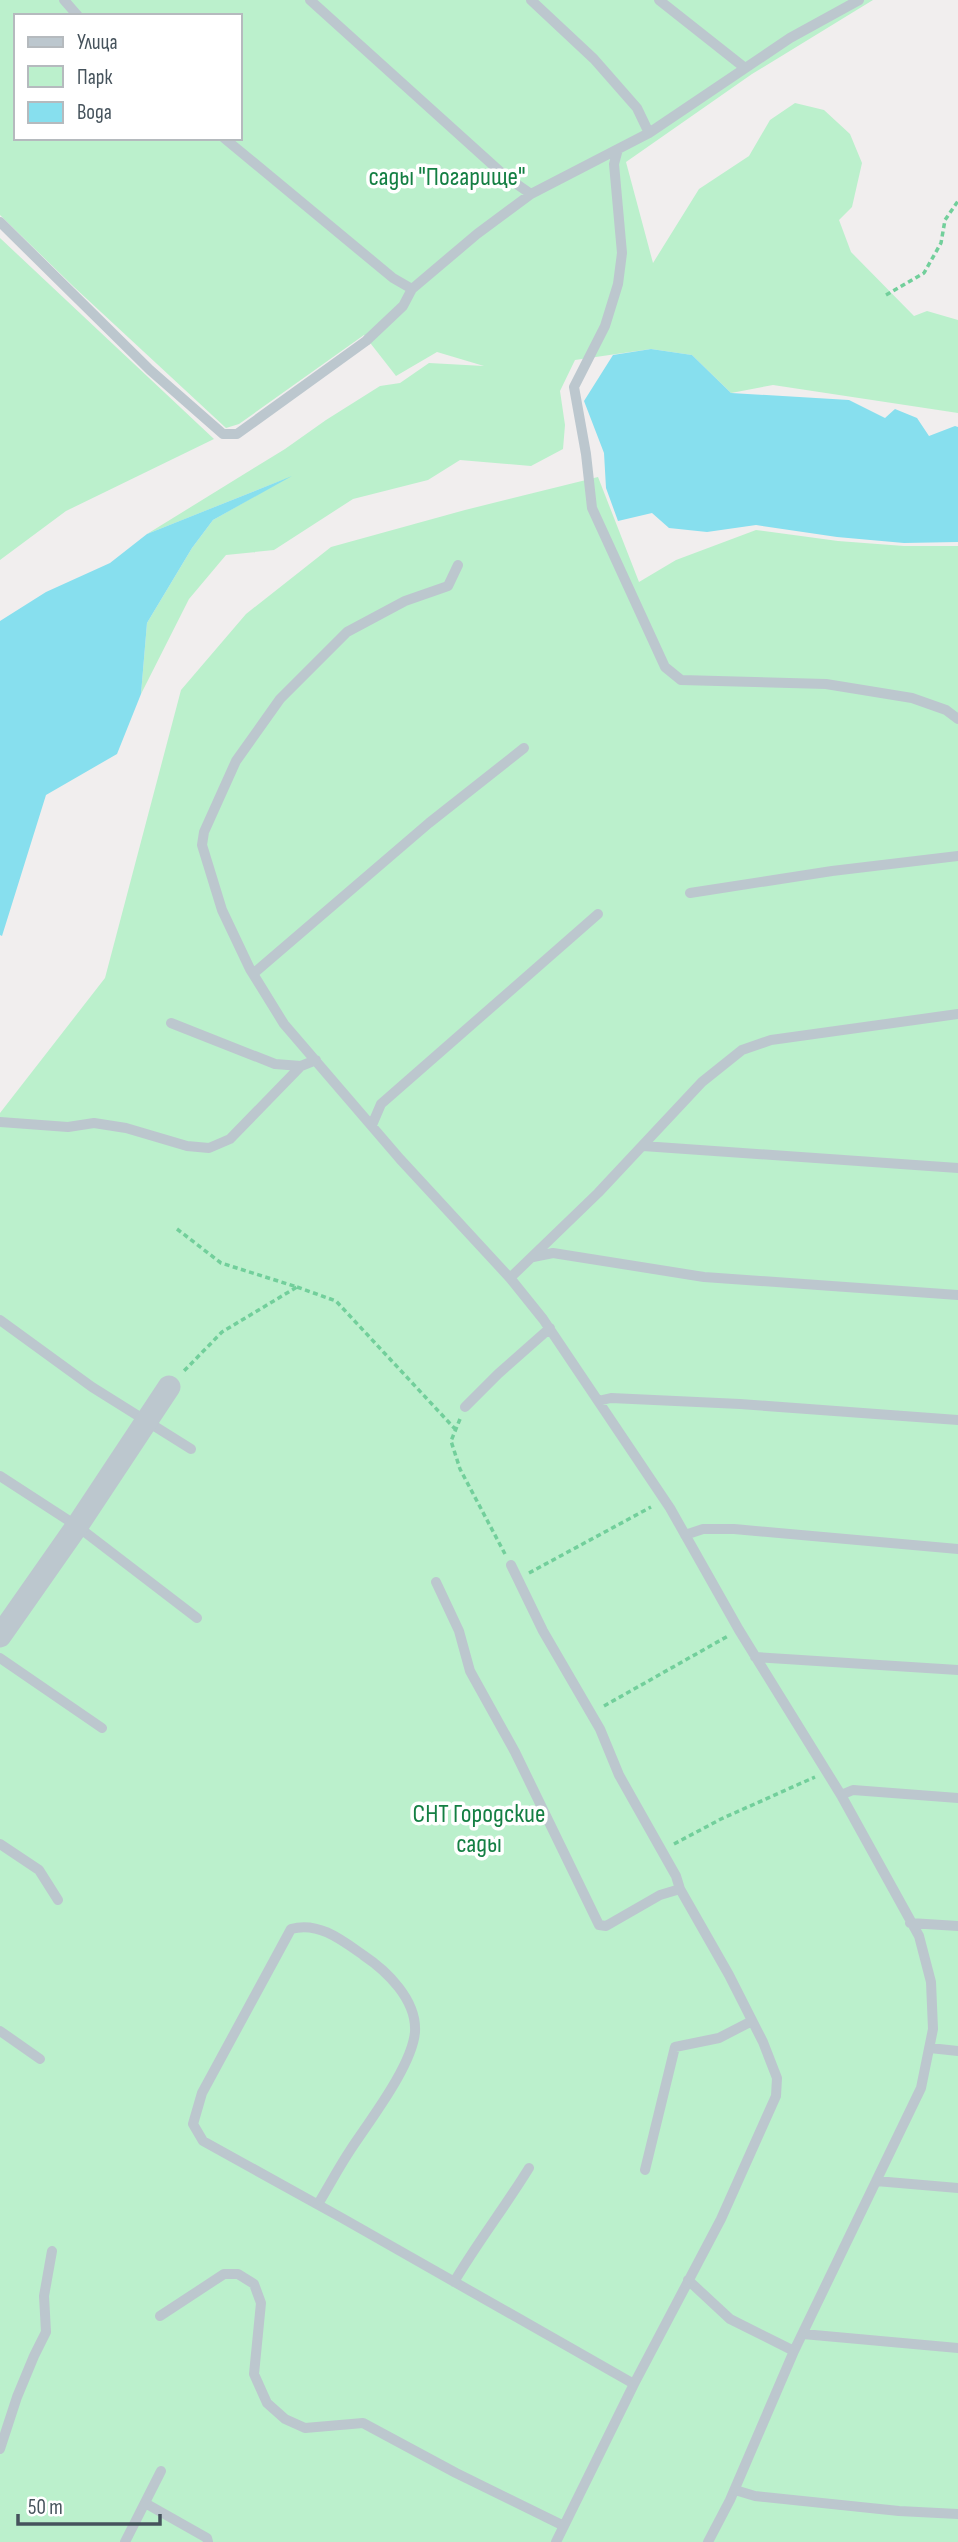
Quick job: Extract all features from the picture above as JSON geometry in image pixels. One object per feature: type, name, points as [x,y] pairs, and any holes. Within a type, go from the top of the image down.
[{"type":"street","points":[[0,1636],[169,1387]]},
{"type":"lane","points":[[64,0],[76,14]]},
{"type":"lane","points":[[310,0],[505,176],[531,194]]},
{"type":"lane","points":[[531,0],[594,59],[637,107],[649,133]]},
{"type":"lane","points":[[659,0],[745,68]]},
{"type":"lane","points":[[0,222],[150,370],[223,434],[237,434],[366,341],[403,306],[412,289],[477,233],[531,194],[649,133],[790,38],[859,0]]},
{"type":"lane","points":[[226,140],[393,278],[412,289]]},
{"type":"lane","points":[[618,149],[614,164],[622,253],[618,284],[605,326],[574,387],[592,508],[665,667],[681,680],[826,684],[912,698],[946,710],[958,719]]},
{"type":"lane","points":[[458,565],[448,586],[404,601],[347,632],[280,699],[236,761],[204,832],[202,845],[222,910],[253,974],[284,1024],[510,1279],[550,1328],[664,1500],[755,1657],[841,1795],[896,1894],[919,1936],[931,1982],[933,2029],[921,2088],[794,2351],[735,2490],[708,2542]]},
{"type":"lane","points":[[253,974],[429,823],[524,748]]},
{"type":"lane","points":[[690,893],[832,871],[958,856]]},
{"type":"lane","points":[[372,1125],[381,1104],[598,914]]},
{"type":"lane","points":[[510,1279],[643,1146],[702,1082],[742,1050],[771,1040],[958,1014]]},
{"type":"lane","points":[[171,1023],[275,1064],[301,1066]]},
{"type":"lane","points":[[0,1122],[68,1127],[94,1123],[126,1128],[187,1146],[209,1148],[230,1139],[301,1066],[316,1060]]},
{"type":"lane","points":[[643,1146],[958,1168]]},
{"type":"lane","points":[[533,1257],[553,1253],[704,1277],[958,1295]]},
{"type":"lane","points":[[0,1320],[92,1387],[191,1449]]},
{"type":"lane","points":[[465,1407],[550,1328]]},
{"type":"lane","points":[[598,1401],[611,1398],[727,1404],[958,1420]]},
{"type":"lane","points":[[0,1476],[77,1526],[197,1618]]},
{"type":"lane","points":[[685,1535],[703,1529],[734,1529],[958,1549]]},
{"type":"lane","points":[[511,1565],[543,1631],[591,1713],[619,1775],[676,1876],[680,1889],[752,2021],[777,2078],[776,2096],[726,2208],[634,2384],[556,2542]]},
{"type":"lane","points":[[436,1582],[459,1631],[470,1671],[521,1764],[599,1925],[606,1926],[660,1895],[680,1889]]},
{"type":"lane","points":[[755,1657],[958,1670]]},
{"type":"lane","points":[[0,1658],[102,1728]]},
{"type":"lane","points":[[841,1795],[853,1790],[958,1798]]},
{"type":"lane","points":[[0,1843],[39,1870],[58,1900]]},
{"type":"lane","points":[[910,1923],[958,1926]]},
{"type":"lane","points":[[318,2204],[407,2060],[415,2032],[411,2010],[398,1985],[366,1957],[325,1930],[303,1925],[291,1929],[202,2094],[193,2124],[203,2141],[634,2384]]},
{"type":"lane","points":[[645,2170],[675,2048],[719,2038],[752,2021]]},
{"type":"lane","points":[[0,2031],[40,2059]]},
{"type":"lane","points":[[930,2048],[958,2051]]},
{"type":"lane","points":[[454,2282],[528,2168]]},
{"type":"lane","points":[[876,2181],[958,2188]]},
{"type":"lane","points":[[0,2449],[17,2397],[47,2332],[44,2296],[52,2251]]},
{"type":"lane","points":[[159,2316],[224,2274],[238,2274],[254,2284],[261,2303],[254,2374],[267,2403],[285,2419],[305,2428],[363,2423],[444,2467],[564,2526]]},
{"type":"lane","points":[[688,2280],[730,2319],[794,2351]]},
{"type":"lane","points":[[803,2334],[958,2348]]},
{"type":"lane","points":[[125,2542],[160,2471]]},
{"type":"lane","points":[[735,2490],[755,2496],[899,2511],[958,2514]]},
{"type":"lane","points":[[145,2503],[207,2538],[208,2542]]},
{"type":"path","points":[[886,295],[924,273],[941,243],[945,220],[958,201]]},
{"type":"path","points":[[177,1229],[221,1263],[336,1301],[456,1430]]},
{"type":"path","points":[[169,1387],[222,1332],[297,1287]]},
{"type":"path","points":[[465,1407],[451,1441],[460,1469],[511,1565]]},
{"type":"path","points":[[518,1579],[664,1500]]},
{"type":"path","points":[[591,1713],[739,1629]]},
{"type":"path","points":[[661,1851],[721,1819],[827,1772]]},
{"type":"green space","name":"сады \"Погарище\"","points":[[0,0],[873,0],[752,74],[626,162],[653,263],[699,189],[749,156],[770,120],[795,103],[824,110],[850,134],[862,163],[852,207],[839,220],[851,252],[914,316],[927,311],[958,320],[958,413],[773,385],[731,393],[692,355],[651,349],[575,360],[560,391],[565,425],[563,449],[531,466],[460,460],[428,480],[353,499],[274,550],[226,555],[189,599],[141,694],[147,623],[192,548],[213,520],[285,479],[147,534],[285,449],[380,386],[400,383],[429,363],[484,366],[437,352],[396,376],[364,335],[239,424],[226,428],[0,215]]},
{"type":"green space","points":[[0,238],[214,439],[66,511],[0,560]]},
{"type":"green space","name":"СНТ Городские сады","points":[[598,477],[639,582],[676,560],[756,530],[838,541],[904,546],[958,546],[958,2542],[0,2542],[0,1113],[105,978],[181,690],[246,614],[331,547]]},
{"type":"water","points":[[651,349],[692,355],[731,393],[849,400],[885,418],[895,409],[917,418],[929,436],[958,427],[958,542],[904,543],[837,537],[756,525],[707,532],[669,528],[652,513],[618,521],[606,488],[604,453],[584,401],[613,355]]},
{"type":"water","points":[[292,476],[213,520],[192,548],[147,623],[141,694],[117,754],[46,795],[2,936],[0,935],[0,621],[46,592],[110,563],[147,534]]}]
